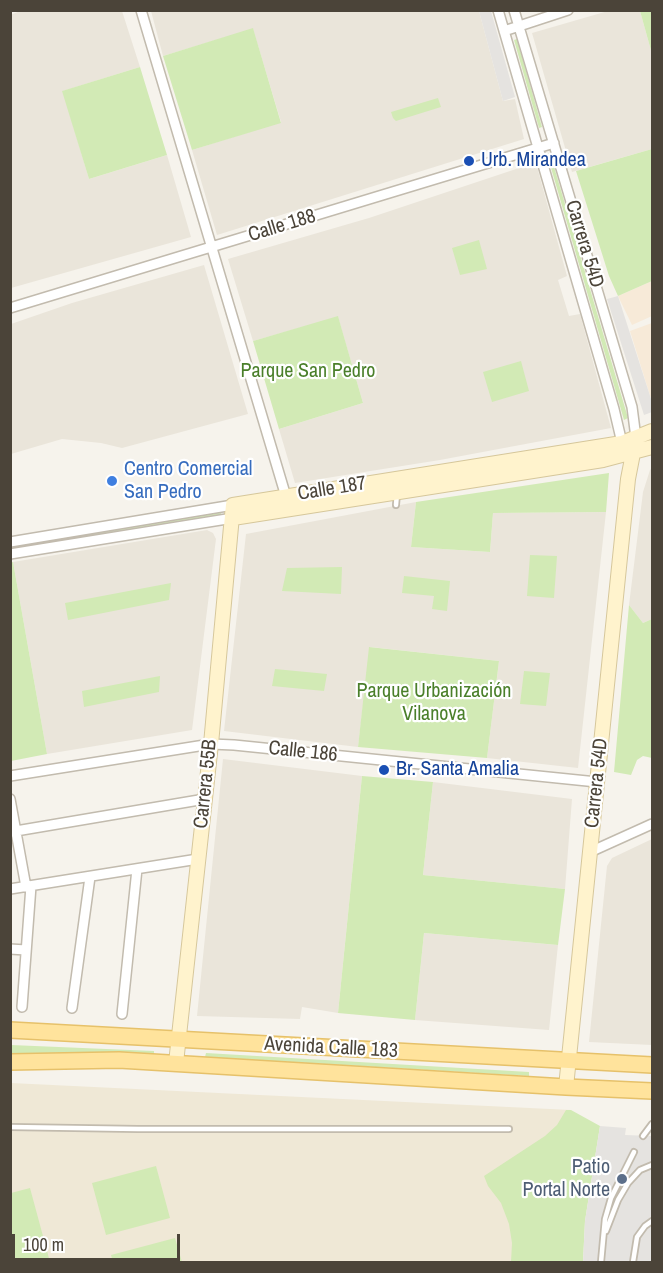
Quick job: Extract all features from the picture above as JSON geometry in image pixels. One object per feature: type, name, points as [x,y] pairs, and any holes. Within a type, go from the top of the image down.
[{"type":"main road","name":"Avenida Calle 183","points":[[10,1030],[652,1065]]},
{"type":"main road","name":"Avenida Calle 183","points":[[10,1062],[101,1060],[566,1088],[652,1091]]},
{"type":"street","points":[[141,10],[288,503]]},
{"type":"street","name":"Carrera 54D","points":[[498,10],[615,408],[626,451],[628,479],[566,1088]]},
{"type":"street","name":"Carrera 54D","points":[[514,10],[632,407],[636,438]]},
{"type":"street","points":[[504,31],[568,10]]},
{"type":"street","name":"Calle 188","points":[[10,308],[554,143]]},
{"type":"street","name":"Calle 187","points":[[626,451],[636,438],[652,431]]},
{"type":"street","name":"Calle 187","points":[[10,554],[233,512],[652,447]]},
{"type":"street","name":"Calle 187","points":[[10,542],[233,512]]},
{"type":"street","name":"Carrera 55B","points":[[176,1064],[211,744],[233,512]]},
{"type":"street","name":"Calle 186","points":[[10,776],[211,744],[597,782]]},
{"type":"street","points":[[10,799],[13,832],[28,886],[22,1007]]},
{"type":"street","points":[[13,832],[205,799]]},
{"type":"street","points":[[590,852],[652,824]]},
{"type":"street","points":[[10,889],[198,859]]},
{"type":"street","points":[[122,1014],[137,869]]},
{"type":"street","points":[[72,1008],[90,877]]},
{"type":"street","points":[[10,949],[26,950]]},
{"type":"lane","points":[[643,1136],[652,1124]]},
{"type":"lane","points":[[10,1127],[509,1129]]},
{"type":"lane","points":[[601,1263],[603,1237],[611,1198],[634,1152]]},
{"type":"lane","points":[[603,1237],[618,1200],[628,1183],[640,1170],[652,1165]]},
{"type":"lane","points":[[633,1263],[637,1238],[645,1226],[652,1221]]},
{"type":"shaded area","points":[[23,10],[122,11],[140,67],[63,91],[89,179],[167,155],[191,237],[11,288],[10,15]]},
{"type":"shaded area","points":[[151,11],[479,11],[503,101],[515,99],[524,139],[217,235],[192,150],[281,122],[253,29],[163,56]]},
{"type":"shaded area","points":[[479,11],[491,11],[515,97],[503,101]]},
{"type":"shaded area","points":[[608,11],[640,11],[652,54],[652,149],[572,172],[532,33]]},
{"type":"shaded area","points":[[531,164],[537,167],[567,276],[558,280],[569,316],[580,314],[611,428],[440,460],[295,483],[279,429],[363,403],[338,317],[253,341],[228,259],[369,218]]},
{"type":"shaded area","points":[[204,265],[248,414],[122,448],[101,443],[62,439],[11,454],[11,324],[72,303]]},
{"type":"shaded area","points":[[652,281],[652,316],[632,325],[618,296]]},
{"type":"shaded area","points":[[618,296],[652,402],[652,412],[644,415],[607,299]]},
{"type":"shaded area","points":[[652,323],[652,402],[630,331]]},
{"type":"shaded area","points":[[652,468],[652,619],[643,623],[629,605],[643,492]]},
{"type":"shaded area","points":[[416,502],[411,547],[490,552],[493,513],[606,512],[578,768],[487,758],[499,661],[370,647],[358,747],[224,731],[246,534]]},
{"type":"shaded area","points":[[207,530],[213,533],[216,539],[192,730],[47,754],[13,562]]},
{"type":"shaded area","points":[[223,759],[362,776],[338,1013],[302,1007],[300,1019],[197,1016]]},
{"type":"shaded area","points":[[433,782],[572,799],[565,889],[423,875]]},
{"type":"shaded area","points":[[652,839],[652,1045],[589,1042],[607,866],[612,858]]},
{"type":"shaded area","points":[[424,933],[558,945],[549,1030],[415,1020]]},
{"type":"shaded area","points":[[11,1083],[571,1110],[560,1262],[11,1262]]},
{"type":"shaded area","name":"Patio Portal Norte","points":[[600,1126],[626,1128],[625,1135],[652,1136],[652,1262],[583,1262],[585,1221]]},
{"type":"green space","points":[[640,11],[652,11],[652,54]]},
{"type":"green space","points":[[253,28],[281,123],[192,150],[163,56]]},
{"type":"green space","points":[[517,39],[542,127],[539,128],[514,40]]},
{"type":"green space","points":[[140,67],[167,155],[89,179],[62,91]]},
{"type":"green space","points":[[438,98],[441,107],[396,121],[393,118],[391,112]]},
{"type":"green space","points":[[652,149],[652,281],[618,296],[609,276],[576,171]]},
{"type":"green space","points":[[550,153],[628,418],[624,420],[547,154]]},
{"type":"green space","points":[[479,240],[487,269],[460,275],[452,248]]},
{"type":"green space","name":"Parque San Pedro","points":[[338,316],[363,403],[279,429],[253,341]]},
{"type":"green space","points":[[521,361],[529,391],[492,402],[483,372]]},
{"type":"green space","points":[[609,473],[606,512],[493,513],[490,552],[411,547],[416,502]]},
{"type":"green space","points":[[222,512],[220,515],[11,550],[11,546]]},
{"type":"green space","points":[[530,555],[557,556],[554,598],[527,596]]},
{"type":"green space","points":[[13,562],[47,754],[11,761],[10,563]]},
{"type":"green space","points":[[342,567],[341,594],[282,591],[287,568]]},
{"type":"green space","points":[[404,576],[450,581],[447,611],[432,609],[434,596],[402,593]]},
{"type":"green space","points":[[171,583],[169,600],[68,620],[65,603]]},
{"type":"green space","points":[[629,605],[643,623],[652,619],[652,758],[643,756],[637,760],[631,775],[614,772]]},
{"type":"green space","name":"Parque Urbanización Vilanova","points":[[369,647],[499,661],[487,758],[358,747]]},
{"type":"green space","points":[[275,669],[327,674],[324,691],[272,686]]},
{"type":"green space","points":[[524,671],[550,673],[546,706],[520,704]]},
{"type":"green space","points":[[160,676],[159,692],[84,707],[82,691]]},
{"type":"green space","name":"Parque Urbanización Vilanova","points":[[362,776],[433,782],[423,875],[565,889],[558,945],[424,933],[415,1020],[338,1013]]},
{"type":"green space","points":[[11,1045],[154,1051],[154,1055],[11,1053]]},
{"type":"green space","points":[[206,1053],[529,1072],[529,1076],[205,1057]]},
{"type":"green space","points":[[566,1110],[571,1110],[600,1126],[585,1221],[583,1262],[511,1262],[512,1243],[509,1224],[501,1203],[488,1186],[484,1176],[545,1136],[557,1125]]},
{"type":"green space","points":[[156,1166],[170,1218],[106,1235],[92,1183]]},
{"type":"green space","points":[[30,1188],[50,1262],[11,1262],[11,1193]]},
{"type":"green space","points":[[175,1238],[182,1262],[113,1262],[111,1255]]},
{"type":"place","name":"Urb. Mirandea","points":[[469,161]]},
{"type":"place","name":"Centro Comercial San Pedro","points":[[112,481]]},
{"type":"place","name":"Br. Santa Amalia","points":[[384,770]]},
{"type":"place","name":"Patio Portal Norte","points":[[622,1179]]}]
